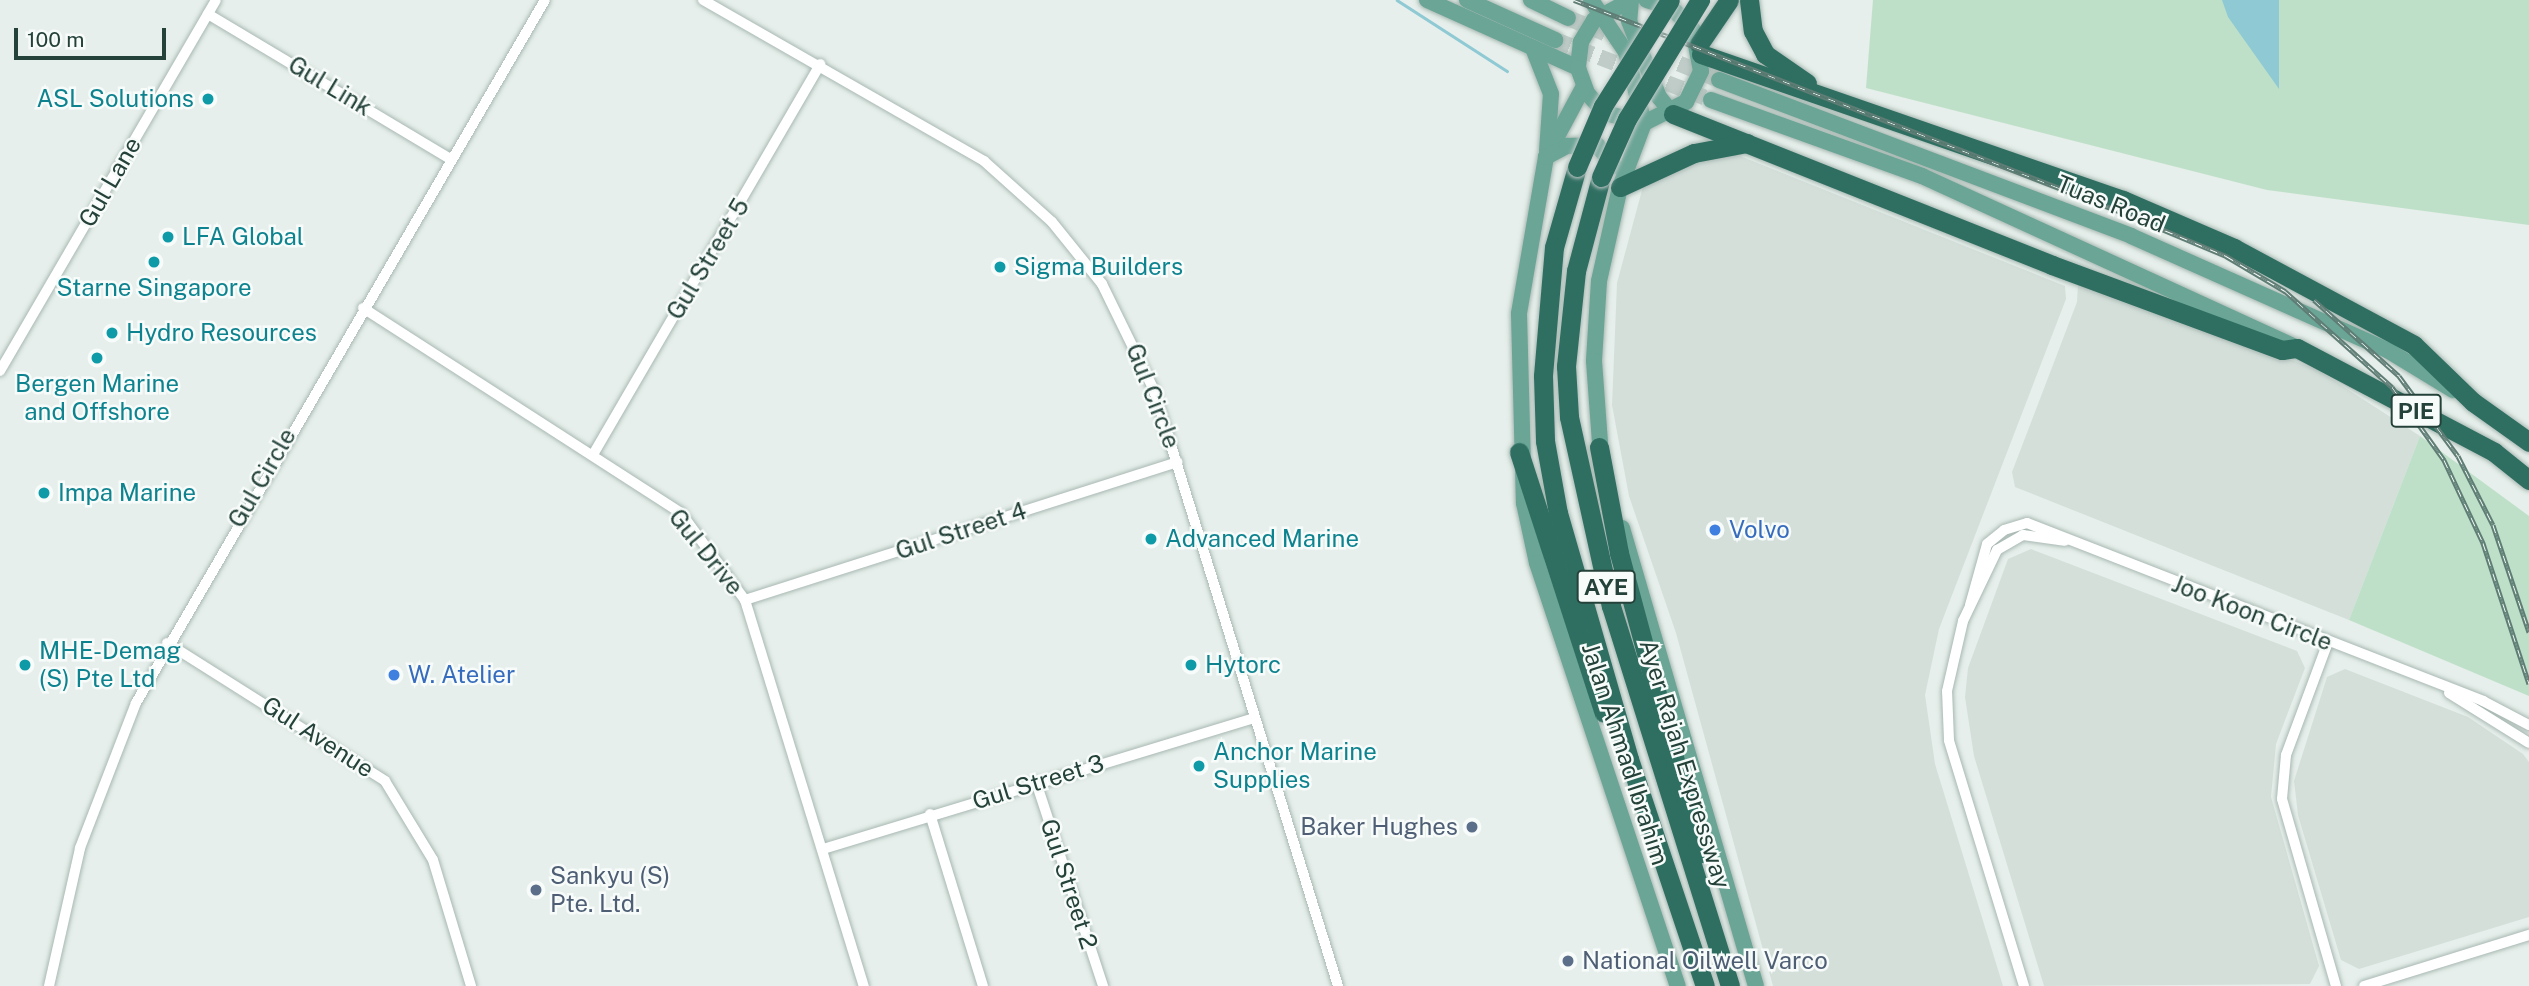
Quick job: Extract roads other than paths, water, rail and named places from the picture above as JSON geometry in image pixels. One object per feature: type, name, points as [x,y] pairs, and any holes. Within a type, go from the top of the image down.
[{"type":"highway","name":"Ayer Rajah Expressway","points":[[1670,0],[1603,106],[1577,167],[1553,258],[1543,376],[1545,441],[1558,513],[1629,759],[1705,986]]},
{"type":"highway","name":"Ayer Rajah Expressway","points":[[1700,0],[1627,119],[1601,177],[1576,271],[1566,366],[1569,417],[1611,606],[1731,986]]},
{"type":"highway","points":[[1729,0],[1700,49],[2123,200],[2234,248],[2414,345],[2473,402]]},
{"type":"highway","points":[[1749,0],[1753,31],[1765,54],[1818,93]]},
{"type":"highway","points":[[1673,114],[1755,143],[1954,228],[2282,349],[2297,348]]},
{"type":"highway","points":[[1620,187],[1719,144],[1755,143]]},
{"type":"highway","name":"PIE","points":[[2297,348],[2494,452],[2529,481]]},
{"type":"highway","name":"PIE","points":[[2473,402],[2529,442]]},
{"type":"highway","points":[[1599,447],[1619,553],[1731,986]]},
{"type":"highway","points":[[1519,452],[1605,715],[1629,759]]},
{"type":"main road","points":[[1427,0],[1578,68]]},
{"type":"main road","points":[[1467,0],[1555,40]]},
{"type":"main road","points":[[1531,0],[1568,18]]},
{"type":"main road","points":[[1597,6],[1631,0],[1629,21],[1659,97],[1673,114]]},
{"type":"main road","points":[[1597,6],[1581,42],[1578,68],[1584,86],[1605,113],[1644,123],[1673,114],[1696,88],[1700,49],[1684,19],[1647,0]]},
{"type":"main road","points":[[1597,6],[1639,83],[1644,123],[1620,187],[1594,336],[1599,447],[1756,986]]},
{"type":"main road","points":[[1533,48],[1551,94],[1546,157]]},
{"type":"main road","name":"Tuas Road","points":[[1718,80],[2131,236],[2389,351],[2473,402]]},
{"type":"main road","name":"Jalan Ahmad Ibrahim","points":[[1584,86],[1546,157],[1519,314],[1519,452],[1537,563],[1678,986]]},
{"type":"main road","name":"Tuas Road","points":[[1711,100],[1922,176],[2297,348]]},
{"type":"main road","points":[[1546,157],[1567,146],[1597,145],[1615,167],[1620,187]]},
{"type":"street","name":"Gul Lane","points":[[2,365],[216,0]]},
{"type":"street","name":"Gul Circle","points":[[49,986],[67,894],[99,791],[167,643],[545,0]]},
{"type":"street","name":"Gul Circle","points":[[703,0],[820,64],[984,161],[1052,222],[1124,322],[1178,462],[1338,986]]},
{"type":"street","name":"Gul Link","points":[[208,14],[452,160]]},
{"type":"street","name":"Gul Street 5","points":[[594,453],[820,64]]},
{"type":"street","name":"Gul Drive","points":[[363,309],[594,453],[681,513],[745,600],[864,986]]},
{"type":"street","name":"Gul Street 4","points":[[745,600],[1178,462]]},
{"type":"street","name":"Joo Koon Circle","points":[[2024,986],[1949,740],[1951,660],[1970,605],[1973,580],[1995,535],[2027,523],[2065,541],[2438,685],[2529,725]]},
{"type":"street","points":[[2328,642],[2286,755],[2282,799],[2336,986]]},
{"type":"street","name":"Gul Avenue","points":[[167,643],[385,782],[433,860],[471,986]]},
{"type":"street","name":"Joo Koon Circle","points":[[2438,685],[2529,743]]},
{"type":"street","name":"Gul Street 3","points":[[823,849],[930,814],[1254,718]]},
{"type":"street","name":"Gul Street 2","points":[[1036,782],[1102,986]]},
{"type":"street","points":[[930,814],[983,986]]},
{"type":"street","points":[[2364,986],[2529,935]]},
{"type":"water","points":[[2222,0],[2279,0],[2279,89],[2228,17]]},
{"type":"waterway","points":[[1397,0],[1507,71]]},
{"type":"tunnel","points":[[1568,18],[1719,80]]},
{"type":"tunnel","points":[[1555,40],[1711,100]]},
{"type":"railway","points":[[1574,0],[2121,212],[2226,256],[2285,291],[2392,387],[2444,460],[2483,543],[2529,684]]},
{"type":"railway","points":[[2314,300],[2399,376],[2458,456],[2493,525],[2529,632]]},
{"type":"place","name":"ASL Solutions","points":[[208,99]]},
{"type":"place","name":"LFA Global","points":[[168,237]]},
{"type":"place","name":"Starne Singapore","points":[[154,262]]},
{"type":"place","name":"Sigma Builders","points":[[1000,267]]},
{"type":"place","name":"Hydro Resources","points":[[112,333]]},
{"type":"place","name":"Bergen Marine and Offshore","points":[[97,358]]},
{"type":"place","name":"Impa Marine","points":[[44,493]]},
{"type":"place","name":"Volvo","points":[[1715,530]]},
{"type":"place","name":"Advanced Marine","points":[[1151,539]]},
{"type":"place","name":"MHE-Demag (S) Pte Ltd","points":[[25,665]]},
{"type":"place","name":"Hytorc","points":[[1191,665]]},
{"type":"place","name":"W. Atelier","points":[[394,675]]},
{"type":"place","name":"Anchor Marine Supplies","points":[[1199,766]]},
{"type":"place","name":"Baker Hughes","points":[[1472,827]]},
{"type":"place","name":"Sankyu (S) Pte. Ltd.","points":[[536,890]]},
{"type":"place","name":"National Oilwell Varco","points":[[1568,961]]}]
